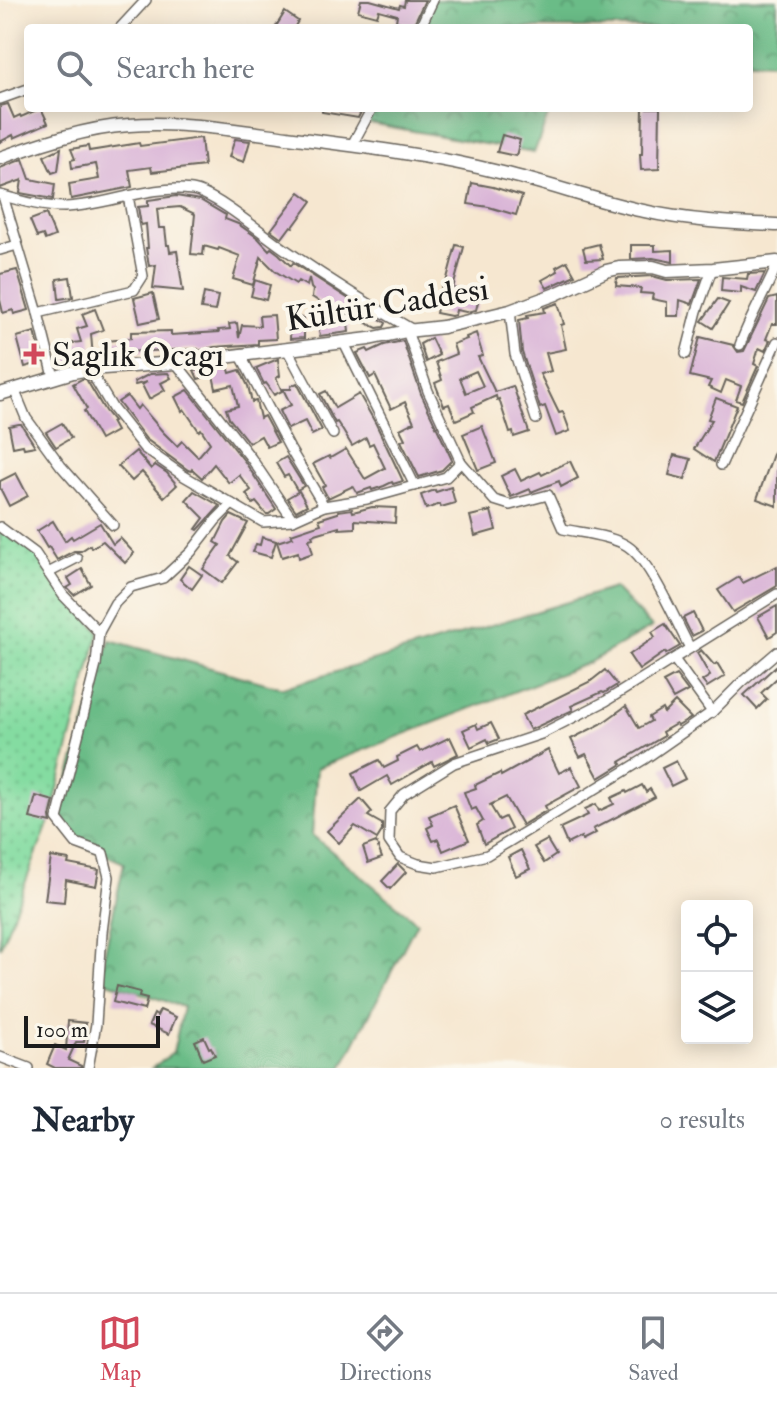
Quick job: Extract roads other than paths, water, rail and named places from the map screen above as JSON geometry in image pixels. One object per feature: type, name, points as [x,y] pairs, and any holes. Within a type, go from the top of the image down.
[{"type":"street","points":[[124,24],[146,0]]},
{"type":"street","points":[[422,24],[433,0]]},
{"type":"street","points":[[0,99],[24,90]]},
{"type":"street","points":[[352,145],[370,112]]},
{"type":"street","points":[[0,158],[62,137],[98,129],[160,123],[352,145],[502,172],[647,212],[711,221],[777,225]]},
{"type":"street","points":[[1,195],[38,206],[68,207],[164,190],[194,190],[219,202],[411,331],[428,391],[461,462],[494,500],[510,505],[548,495],[563,529],[623,543],[637,553],[649,568],[690,648]]},
{"type":"street","points":[[1,195],[38,313],[54,377]]},
{"type":"street","points":[[38,313],[134,290],[143,276],[128,196]]},
{"type":"street","points":[[0,250],[17,245]]},
{"type":"street","points":[[740,345],[748,321],[765,294],[777,264]]},
{"type":"street","name":"Kültür Caddesi","points":[[0,394],[89,369],[176,363],[451,326],[510,311],[619,268],[653,267],[667,271],[777,264]]},
{"type":"street","points":[[686,354],[712,269]]},
{"type":"street","points":[[510,311],[515,354],[536,419]]},
{"type":"street","points":[[343,341],[415,486]]},
{"type":"street","points":[[721,465],[777,342]]},
{"type":"street","points":[[287,349],[333,434]]},
{"type":"street","points":[[240,354],[324,506]]},
{"type":"street","points":[[176,363],[251,458],[293,520]]},
{"type":"street","points":[[89,369],[113,409],[144,448],[184,476],[263,522],[293,520],[324,506],[367,499],[446,477],[461,462]]},
{"type":"street","points":[[14,389],[26,418],[61,466],[113,525]]},
{"type":"street","points":[[88,1068],[96,1024],[109,877],[103,853],[76,843],[57,819],[96,665],[99,632],[115,603],[131,587],[163,578],[191,552],[232,504]]},
{"type":"street","points":[[0,527],[35,553],[63,595],[99,632]]},
{"type":"street","points":[[48,573],[77,558]]},
{"type":"street","points":[[777,594],[606,701],[541,734],[454,763],[404,794],[390,811],[389,841],[400,857],[437,867],[487,855],[643,760],[712,712],[777,652]]},
{"type":"street","points":[[674,659],[712,712]]},
{"type":"street","points":[[0,1057],[29,1068]]},
{"type":"place","name":"Saglık Ocagı","points":[[34,354]]}]
